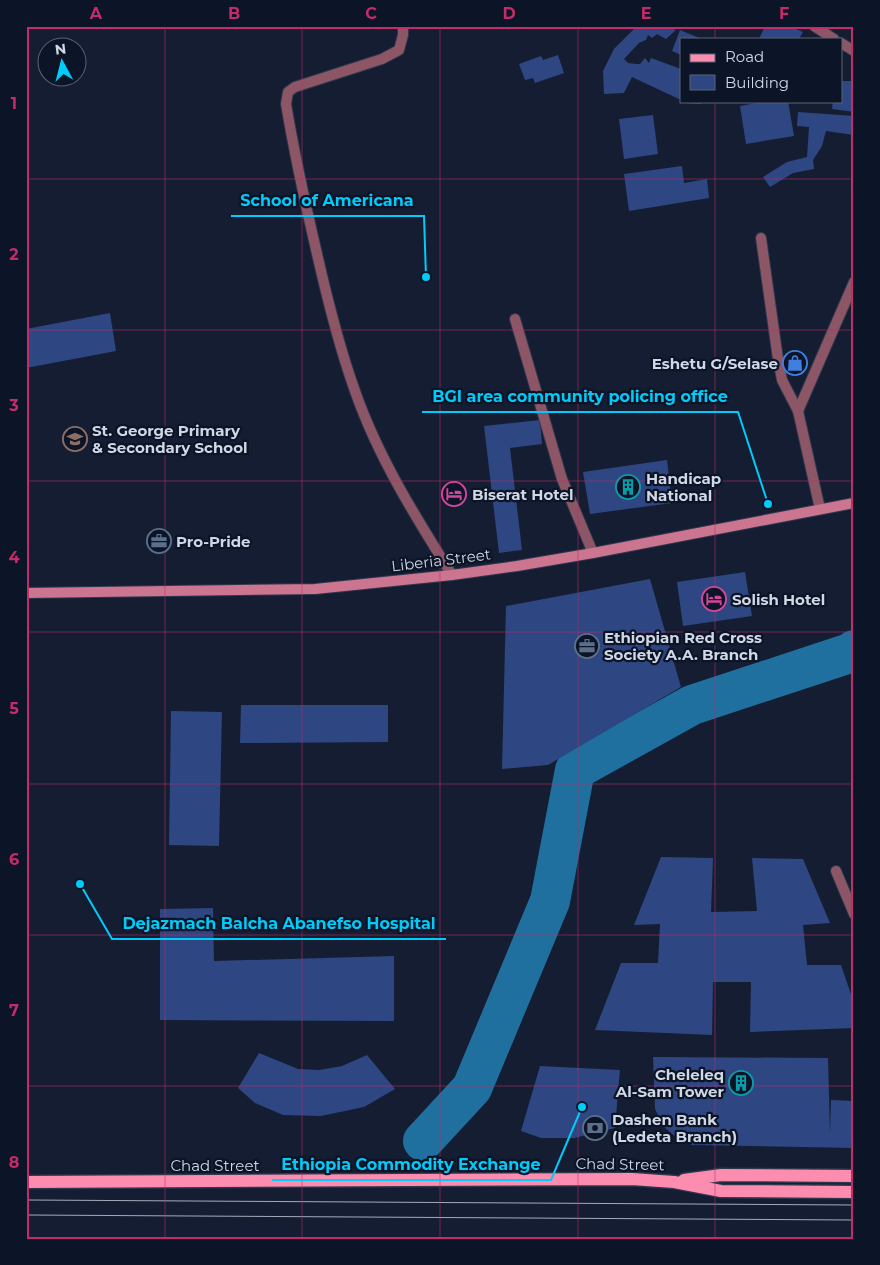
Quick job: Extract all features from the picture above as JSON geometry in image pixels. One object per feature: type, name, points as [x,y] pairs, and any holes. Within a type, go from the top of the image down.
[{"type":"main road","name":"Chad Street","points":[[674,1182],[721,1175],[854,1176]]},
{"type":"main road","name":"Chad Street","points":[[26,1182],[632,1179],[674,1182],[721,1191],[854,1192]]},
{"type":"street","points":[[403,26],[399,50],[382,59],[295,88],[288,92],[286,104],[306,204],[334,324],[355,392],[408,506],[452,575]]},
{"type":"street","points":[[814,26],[832,38]]},
{"type":"street","points":[[842,44],[854,51]]},
{"type":"street","points":[[761,238],[782,380],[798,411],[820,509]]},
{"type":"street","points":[[798,411],[854,282]]},
{"type":"street","points":[[515,319],[562,479],[593,553]]},
{"type":"street","name":"Liberia Street","points":[[26,594],[315,589],[452,575],[593,553],[854,503]]},
{"type":"street","points":[[836,871],[854,914]]},
{"type":"building","points":[[635,26],[667,26],[676,30],[666,39],[657,34],[652,38],[648,35],[646,40],[639,43],[624,59],[628,63],[640,64],[645,58],[649,63],[651,58],[680,69],[680,100],[632,77],[624,93],[604,94],[603,71],[614,49]]},
{"type":"building","points":[[765,26],[790,26],[803,32],[800,38],[759,38]]},
{"type":"building","points":[[680,30],[700,38],[680,38],[680,55],[672,51]]},
{"type":"building","points":[[558,55],[564,73],[535,83],[533,78],[525,80],[519,64],[541,56],[543,60]]},
{"type":"building","points":[[842,81],[854,81],[854,112],[832,109],[833,102],[842,102]]},
{"type":"building","points":[[686,102],[704,102],[700,104]]},
{"type":"building","points":[[762,102],[788,102],[794,136],[746,144],[740,106]]},
{"type":"building","points":[[798,112],[854,116],[854,135],[826,131],[822,146],[813,160],[814,169],[793,173],[770,187],[763,177],[787,162],[807,157],[809,127],[797,126]]},
{"type":"building","points":[[653,115],[658,154],[624,159],[619,119]]},
{"type":"building","points":[[682,166],[684,183],[707,179],[709,198],[629,211],[624,174]]},
{"type":"building","points":[[110,313],[116,351],[26,368],[26,329]]},
{"type":"building","points":[[540,420],[542,444],[510,448],[522,550],[499,553],[484,426]]},
{"type":"building","name":"Handicap National","points":[[667,460],[672,503],[590,514],[583,472]]},
{"type":"building","name":"Solish Hotel","points":[[745,572],[752,616],[683,626],[677,582]]},
{"type":"building","name":"Ethiopian Red Cross Society A.A. Branch","points":[[650,579],[681,687],[548,765],[502,769],[506,606]]},
{"type":"building","points":[[241,705],[388,705],[388,742],[240,743]]},
{"type":"building","points":[[171,711],[222,712],[219,846],[169,845]]},
{"type":"building","points":[[661,857],[713,858],[711,912],[757,911],[752,858],[803,859],[830,923],[803,925],[807,965],[841,965],[854,1003],[854,1028],[750,1032],[751,982],[713,982],[712,1035],[595,1030],[621,963],[658,963],[660,924],[634,925]]},
{"type":"building","points":[[213,908],[214,961],[394,956],[394,1021],[160,1020],[160,909]]},
{"type":"building","points":[[259,1053],[298,1069],[319,1070],[342,1066],[367,1055],[395,1089],[364,1107],[321,1116],[283,1115],[255,1103],[238,1088]]},
{"type":"building","name":"Cheleleq Al-Sam Tower","points":[[653,1057],[828,1058],[830,1133],[831,1100],[854,1101],[854,1148],[692,1145],[676,1137],[664,1127],[655,1109]]},
{"type":"building","name":"Cheleleq Al-Sam Tower","points":[[540,1066],[620,1070],[615,1128],[574,1138],[541,1138],[521,1131]]},
{"type":"waterway","points":[[423,1141],[472,1088],[550,901],[575,770],[692,705],[850,653],[854,650]]},
{"type":"tram line","points":[[26,1200],[854,1205]]},
{"type":"tram line","points":[[26,1215],[854,1220]]},
{"type":"place","name":"School of Americana","points":[[426,277]]},
{"type":"place","name":"Eshetu G/Selase","points":[[795,363]]},
{"type":"place","name":"St. George Primary & Secondary School","points":[[75,439]]},
{"type":"place","name":"Handicap National","points":[[628,487]]},
{"type":"place","name":"Biserat Hotel","points":[[454,494]]},
{"type":"place","name":"BGI area community policing office","points":[[768,504]]},
{"type":"place","name":"Pro-Pride","points":[[159,541]]},
{"type":"place","name":"Solish Hotel","points":[[714,599]]},
{"type":"place","name":"Ethiopian Red Cross Society A.A. Branch","points":[[587,646]]},
{"type":"place","name":"Dejazmach Balcha Abanefso Hospital","points":[[80,884]]},
{"type":"place","name":"Cheleleq Al-Sam Tower","points":[[741,1083]]},
{"type":"place","name":"Ethiopia Commodity Exchange","points":[[582,1107]]},
{"type":"place","name":"Dashen Bank (Ledeta Branch)","points":[[595,1128]]}]
